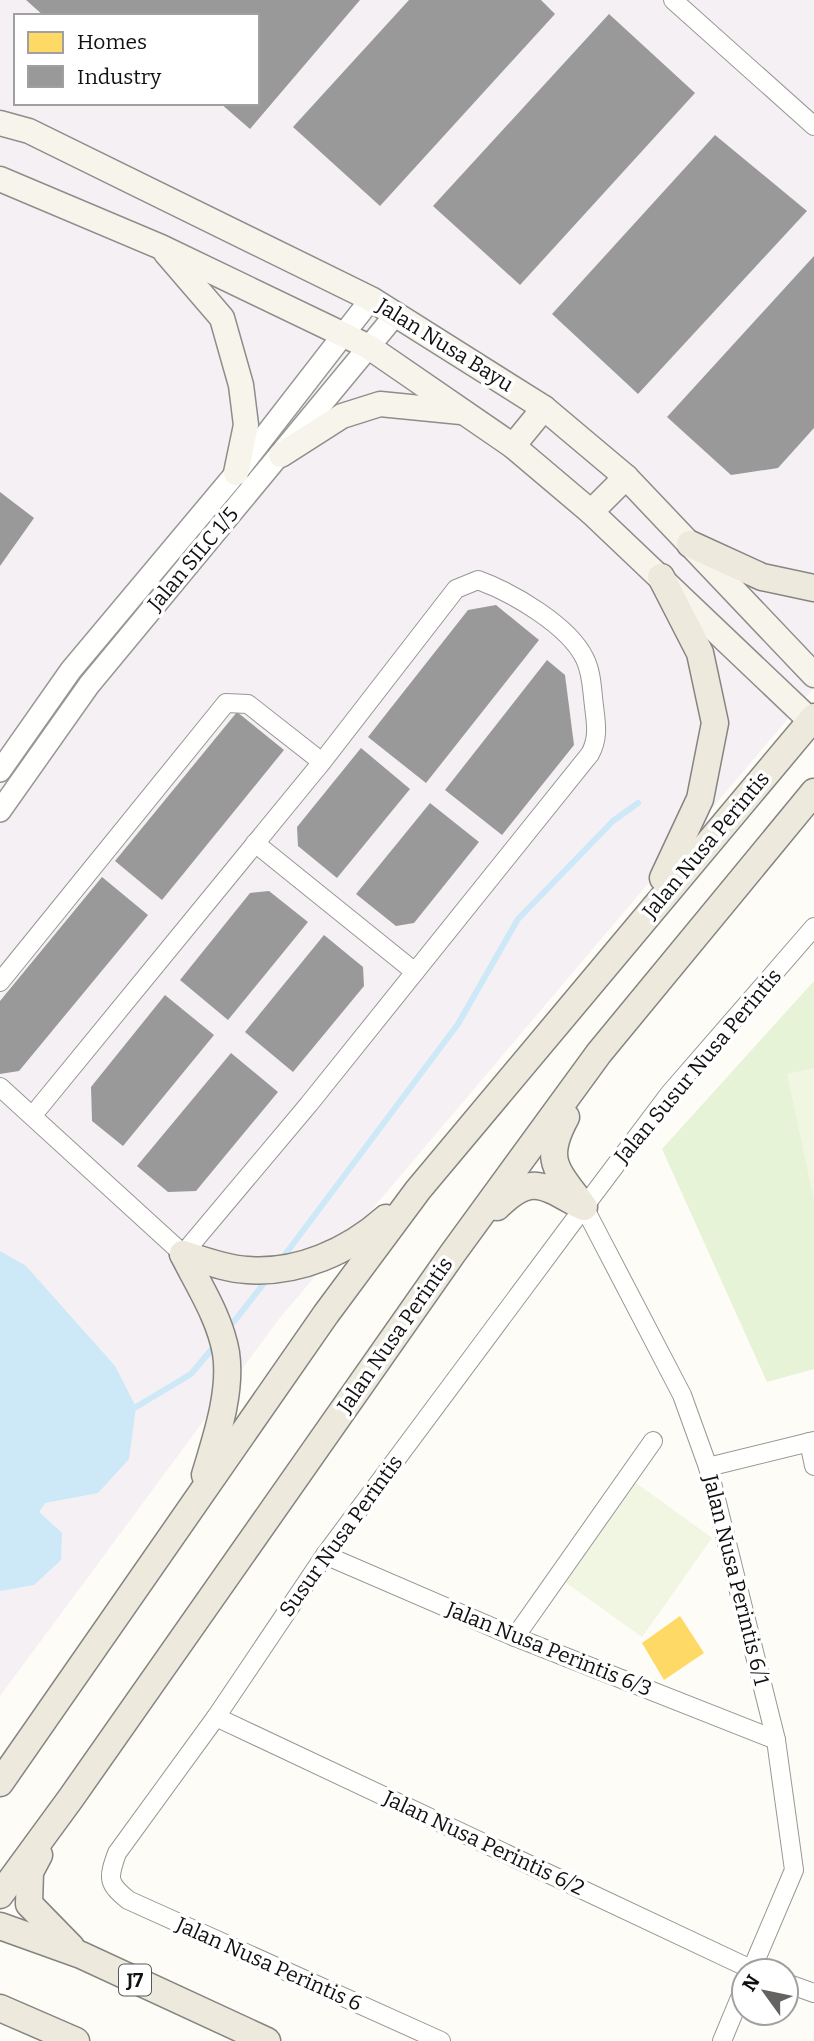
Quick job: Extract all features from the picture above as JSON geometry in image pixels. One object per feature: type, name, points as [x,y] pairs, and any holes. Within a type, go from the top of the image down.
[{"type":"main road","name":"Jalan Nusa Bayu","points":[[0,123],[29,131],[371,299],[544,408],[626,477],[814,676]]},
{"type":"main road","name":"Jalan Nusa Bayu","points":[[0,179],[160,247],[369,347],[513,446],[591,512],[813,720]]},
{"type":"main road","points":[[160,247],[222,318],[241,385],[246,425],[236,473]]},
{"type":"main road","points":[[281,455],[342,416],[380,404],[465,412]]},
{"type":"main road","points":[[513,446],[544,408]]},
{"type":"main road","points":[[591,512],[626,477]]},
{"type":"main road","points":[[690,544],[762,577],[814,588]]},
{"type":"main road","points":[[596,975],[671,866],[700,799],[715,723],[700,653],[661,577]]},
{"type":"main road","name":"Jalan Nusa Perintis","points":[[0,1783],[326,1314],[418,1190],[813,720]]},
{"type":"main road","name":"Jalan Nusa Perintis","points":[[0,1895],[453,1253],[600,1053],[814,792]]},
{"type":"main road","points":[[584,1207],[561,1176],[553,1159],[554,1140],[600,1053]]},
{"type":"main road","points":[[453,1253],[516,1189],[538,1185],[584,1207]]},
{"type":"main road","points":[[183,1254],[245,1270],[281,1269],[314,1262],[367,1235],[418,1190]]},
{"type":"main road","points":[[183,1254],[215,1316],[226,1354],[222,1420],[197,1500]]},
{"type":"main road","points":[[71,1798],[30,1872],[28,1890],[29,1904],[48,1927],[81,1955]]},
{"type":"main road","name":"J7","points":[[0,1926],[81,1955],[267,2041]]},
{"type":"main road","points":[[0,2008],[76,2041]]},
{"type":"main road","points":[[0,2023],[39,2025]]},
{"type":"street","points":[[673,0],[814,126]]},
{"type":"street","name":"Jalan SILC 1/5","points":[[0,771],[71,670],[236,473],[371,299]]},
{"type":"street","name":"Jalan SILC 1/5","points":[[0,811],[89,685],[396,314]]},
{"type":"street","points":[[0,1087],[183,1254],[590,754],[596,744],[596,728],[585,659],[578,648],[547,619],[504,589],[478,580],[456,589],[322,762],[33,1115]]},
{"type":"street","points":[[0,982],[226,703],[248,704],[322,762]]},
{"type":"street","points":[[255,843],[415,972]]},
{"type":"street","name":"Jalan Susur Nusa Perintis","points":[[584,1207],[670,1093],[814,927]]},
{"type":"street","name":"Jalan Nusa Perintis 6/1","points":[[584,1207],[682,1395],[708,1467],[776,1740],[794,1870],[759,1957]]},
{"type":"street","name":"Susur Nusa Perintis","points":[[110,1873],[117,1853],[216,1717],[325,1555],[584,1207]]},
{"type":"street","points":[[515,1637],[653,1441]]},
{"type":"street","points":[[708,1467],[812,1442],[814,1466]]},
{"type":"street","name":"Jalan Nusa Perintis 6/3","points":[[325,1555],[515,1637],[776,1740]]},
{"type":"street","name":"Jalan Nusa Perintis 6/2","points":[[216,1717],[730,1960]]},
{"type":"street","name":"Jalan Nusa Perintis 6","points":[[110,1873],[113,1888],[128,1900],[441,2041]]},
{"type":"street","points":[[722,2041],[730,2022]]},
{"type":"shaded area","points":[[0,0],[814,0],[814,688],[279,1319],[0,1696]]},
{"type":"green space","points":[[814,981],[814,1369],[767,1382],[662,1149]]},
{"type":"green space","points":[[814,1068],[814,1201],[787,1074]]},
{"type":"green space","points":[[636,1483],[712,1538],[642,1637],[565,1582]]},
{"type":"water","points":[[0,1251],[26,1266],[115,1366],[136,1407],[129,1459],[98,1493],[45,1503],[39,1512],[62,1533],[61,1560],[34,1585],[0,1591]]},
{"type":"building: Homes","points":[[680,1616],[704,1653],[664,1680],[642,1643]]},
{"type":"building: Industry","points":[[26,0],[360,0],[250,129],[222,105],[259,105],[259,14],[42,14]]},
{"type":"building: Industry","points":[[409,0],[541,0],[555,14],[380,206],[293,127]]},
{"type":"building: Industry","points":[[609,14],[695,93],[520,285],[433,206]]},
{"type":"building: Industry","points":[[715,135],[807,211],[638,394],[552,314]]},
{"type":"building: Industry","points":[[814,256],[814,428],[778,468],[731,475],[667,417]]},
{"type":"building: Industry","points":[[0,492],[34,518],[0,566]]},
{"type":"building: Industry","points":[[496,605],[539,640],[426,783],[368,737],[468,610]]},
{"type":"building: Industry","points":[[547,660],[565,675],[574,745],[502,835],[445,790]]},
{"type":"building: Industry","points":[[237,712],[284,750],[162,900],[115,861]]},
{"type":"building: Industry","points":[[361,748],[410,789],[337,878],[298,846],[297,827]]},
{"type":"building: Industry","points":[[430,803],[479,842],[414,923],[396,926],[356,894]]},
{"type":"building: Industry","points":[[102,877],[148,915],[19,1071],[0,1074],[0,1001]]},
{"type":"building: Industry","points":[[269,891],[308,922],[228,1020],[180,980],[250,893]]},
{"type":"building: Industry","points":[[324,935],[363,967],[364,986],[293,1072],[245,1032]]},
{"type":"building: Industry","points":[[165,995],[214,1035],[123,1146],[92,1121],[91,1087]]},
{"type":"building: Industry","points":[[231,1053],[278,1092],[196,1191],[168,1192],[137,1166]]},
{"type":"waterway","points":[[281,1260],[458,1024],[518,919],[613,821],[638,803]]},
{"type":"waterway","points":[[228,1329],[269,1277]]},
{"type":"waterway","points":[[136,1407],[191,1374],[217,1343]]}]
